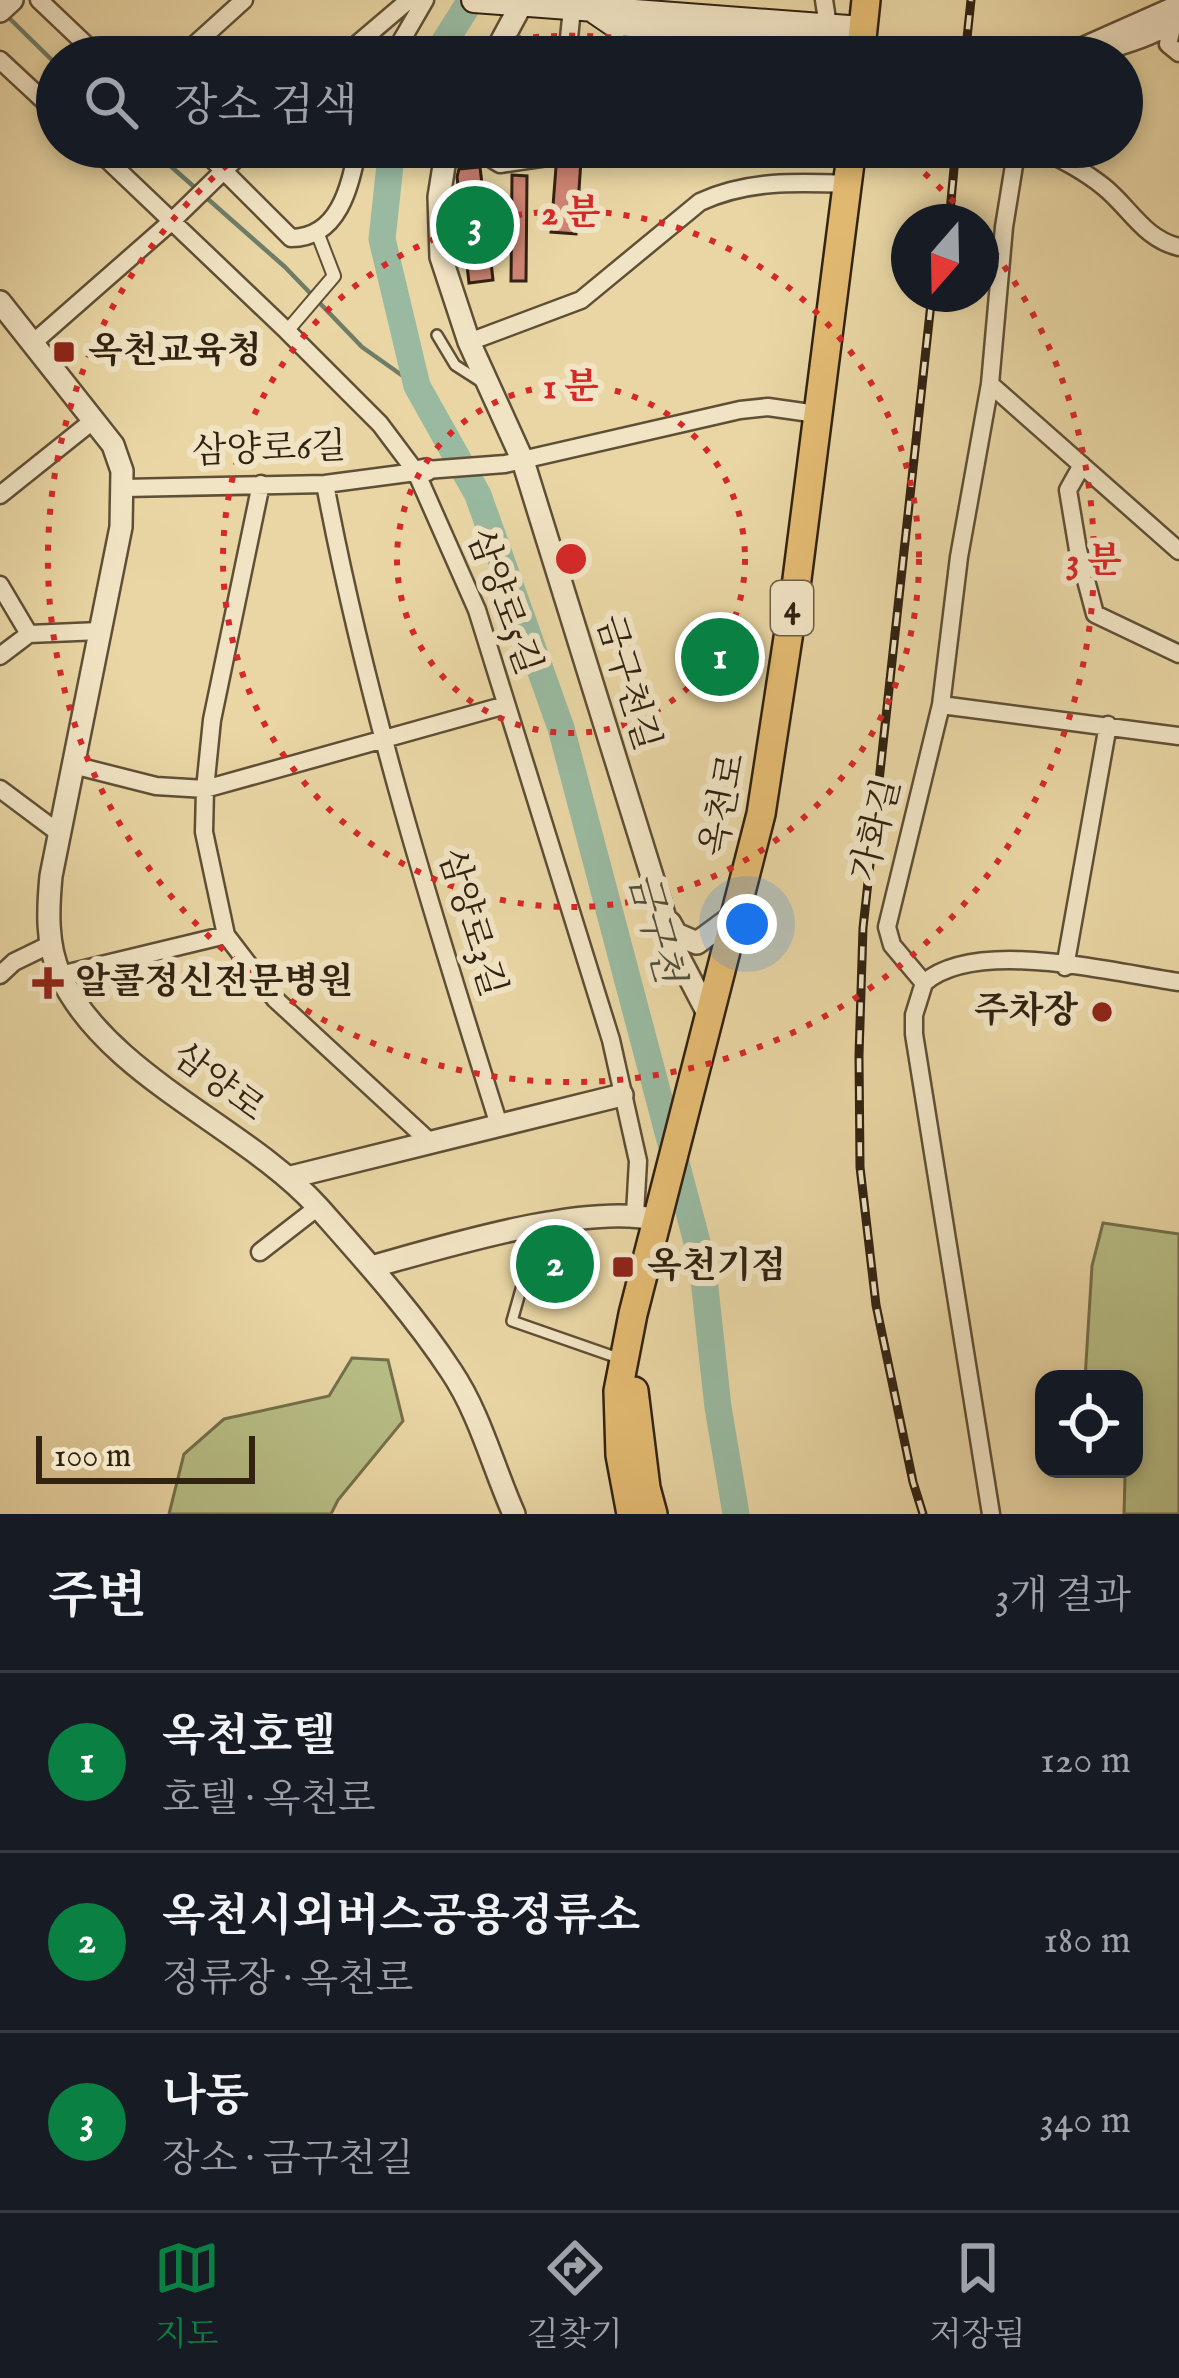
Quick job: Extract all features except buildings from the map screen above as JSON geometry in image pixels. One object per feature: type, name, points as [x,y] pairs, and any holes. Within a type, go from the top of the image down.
[{"type":"main road","points":[[475,0],[828,26],[847,36]]},
{"type":"main road","points":[[862,36],[866,0]]},
{"type":"main road","points":[[583,10],[621,29],[688,36]]},
{"type":"main road","name":"옥천로","points":[[646,1217],[700,1063],[765,794],[850,168]]},
{"type":"main road","name":"4","points":[[631,1514],[620,1455],[618,1390],[646,1217]]},
{"type":"main road","name":"4","points":[[625,1366],[634,1387],[653,1514]]},
{"type":"street","points":[[0,11],[13,0]]},
{"type":"street","points":[[39,0],[77,36]]},
{"type":"street","points":[[204,36],[244,0]]},
{"type":"street","points":[[367,36],[409,0]]},
{"type":"street","points":[[404,36],[425,0]]},
{"type":"street","points":[[824,0],[828,26]]},
{"type":"street","points":[[504,36],[521,3]]},
{"type":"street","points":[[574,36],[583,10]]},
{"type":"street","points":[[1177,14],[1168,44],[1179,53]]},
{"type":"street","points":[[1119,36],[1177,14]]},
{"type":"street","points":[[1143,37],[1156,34],[1177,14]]},
{"type":"street","points":[[0,60],[36,93]]},
{"type":"street","name":"삼양로5길","points":[[73,765],[156,786],[205,788],[506,705],[477,610],[421,471],[176,218],[118,168]]},
{"type":"street","points":[[218,168],[291,238],[317,232],[328,223],[346,199],[353,168]]},
{"type":"street","points":[[34,342],[176,218],[225,168]]},
{"type":"street","name":"금구천길","points":[[444,168],[439,197],[441,257],[675,950],[711,1019]]},
{"type":"street","name":"가화길","points":[[924,983],[892,945],[887,927],[941,705],[959,556],[990,384],[1014,168]]},
{"type":"street","points":[[1079,168],[1110,192],[1144,230],[1179,247]]},
{"type":"street","points":[[469,342],[581,300],[716,194],[762,184],[848,184]]},
{"type":"street","points":[[287,331],[334,276],[317,232]]},
{"type":"street","name":"삼양로","points":[[0,302],[95,418],[112,445],[124,488],[121,527],[48,909],[60,974],[87,1017],[114,1044],[174,1095],[291,1178],[371,1267],[452,1372],[483,1433],[514,1514]]},
{"type":"street","points":[[990,384],[1177,545]]},
{"type":"street","points":[[514,462],[740,410],[769,407],[817,413]]},
{"type":"street","points":[[0,495],[95,418]]},
{"type":"street","name":"삼양로6길","points":[[124,488],[325,484],[514,462]]},
{"type":"street","points":[[1082,466],[1068,490],[1095,614],[1179,654]]},
{"type":"street","points":[[261,484],[212,720],[205,788],[204,832],[226,935],[274,999],[430,1142]]},
{"type":"street","points":[[325,484],[346,598],[383,739]]},
{"type":"street","points":[[0,585],[29,634]]},
{"type":"street","points":[[0,656],[29,634],[100,631]]},
{"type":"street","points":[[371,1267],[584,1217],[646,1217],[611,1040],[506,705]]},
{"type":"street","points":[[941,705],[1179,736]]},
{"type":"street","points":[[1065,967],[1108,725]]},
{"type":"street","name":"삼양로3길","points":[[383,739],[499,1125]]},
{"type":"street","points":[[0,789],[59,833]]},
{"type":"street","points":[[663,913],[676,934],[697,943],[738,912]]},
{"type":"street","points":[[60,974],[226,935]]},
{"type":"street","points":[[0,975],[14,962],[51,944]]},
{"type":"street","points":[[992,1514],[914,1034],[914,1015],[924,983],[952,965],[973,961],[1179,982]]},
{"type":"street","points":[[291,1178],[622,1095]]},
{"type":"street","points":[[260,1252],[318,1207]]},
{"type":"lane","points":[[436,335],[454,365],[488,385]]},
{"type":"lane","points":[[526,1268],[512,1321],[625,1366]]},
{"type":"green space","points":[[1103,1223],[1179,1234],[1179,1514],[1124,1514],[1125,1478],[1143,1478],[1143,1370],[1086,1370],[1092,1266]]},
{"type":"green space","points":[[352,1358],[388,1360],[403,1421],[331,1514],[169,1514],[184,1454],[224,1419],[329,1396]]},
{"type":"waterway","name":"금구천","points":[[448,36],[471,0]]},
{"type":"waterway","name":"금구천","points":[[4,13],[36,44]]},
{"type":"waterway","name":"금구천","points":[[173,168],[285,267],[362,347],[417,386]]},
{"type":"waterway","name":"금구천","points":[[390,168],[382,239],[417,386],[478,495],[561,728],[702,1261],[736,1514]]},
{"type":"railway","points":[[967,36],[971,0]]},
{"type":"railway","points":[[951,204],[954,168]]},
{"type":"railway","points":[[923,1514],[876,1305],[860,1167],[859,1055],[863,928],[930,312]]},
{"type":"place","name":"나동","points":[[475,225]]},
{"type":"place","name":"옥천교육청","points":[[64,352]]},
{"type":"place","name":"옥천호텔","points":[[720,657]]},
{"type":"place","name":"알콜정신전문병원","points":[[48,983]]},
{"type":"place","name":"주차장","points":[[1102,1012]]},
{"type":"place","name":"옥천시외버스공용정류소","points":[[555,1264]]},
{"type":"place","name":"옥천기점","points":[[623,1267]]}]
